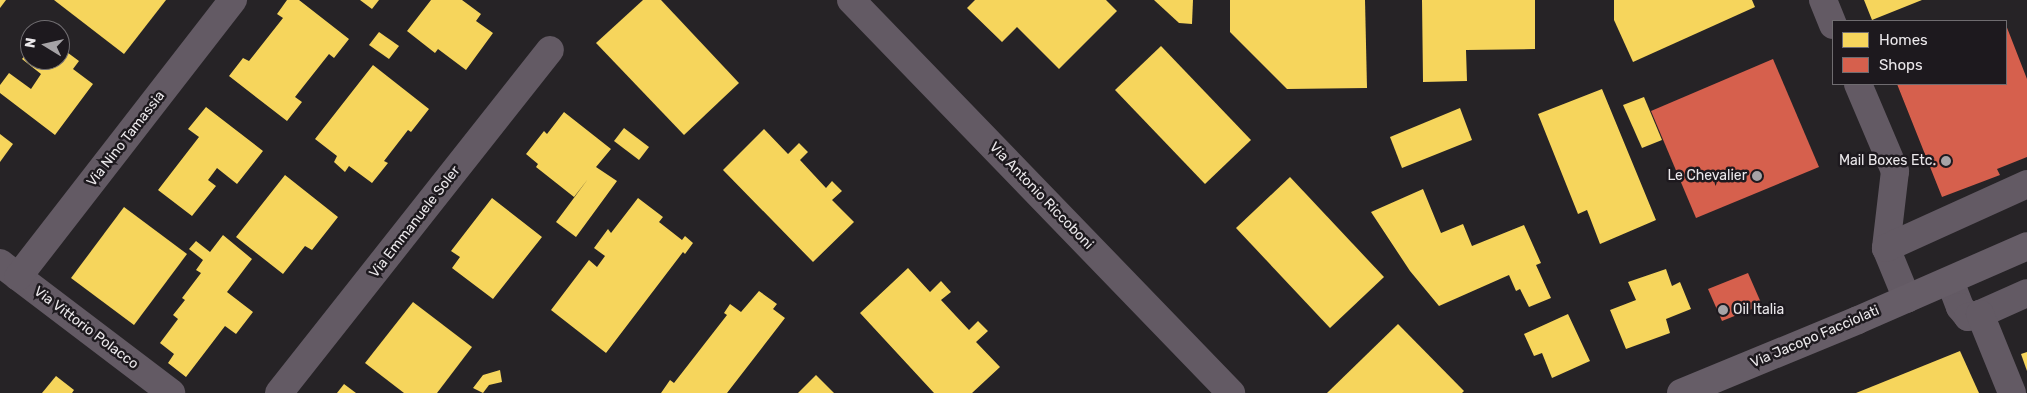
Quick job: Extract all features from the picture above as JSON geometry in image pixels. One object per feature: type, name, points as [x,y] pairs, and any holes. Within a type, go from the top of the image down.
[{"type":"main road","name":"Via Jacopo Facciolati","points":[[1681,393],[1950,281],[2027,246]]},
{"type":"street","name":"Via Nino Tamassia","points":[[9,270],[233,0]]},
{"type":"street","name":"Via Antonio Riccoboni","points":[[851,0],[1230,393]]},
{"type":"street","points":[[1823,0],[1832,22]]},
{"type":"street","name":"Via Emmanuele Soler","points":[[279,393],[550,50]]},
{"type":"street","points":[[1858,85],[1895,171],[1886,248],[1907,299]]},
{"type":"street","points":[[1886,248],[2027,184]]},
{"type":"street","name":"Via Vittorio Polacco","points":[[9,270],[171,393]]},
{"type":"street","points":[[1950,281],[1960,307],[1968,317],[1980,314],[2027,293]]},
{"type":"street","points":[[1980,314],[2012,393]]},
{"type":"building: Homes","points":[[0,0],[6,0],[0,8]]},
{"type":"building: Homes","points":[[54,0],[166,0],[124,54]]},
{"type":"building: Homes","points":[[287,0],[299,0],[349,39],[334,58],[329,54],[295,97],[302,102],[287,121],[229,76],[243,58],[249,61],[283,18],[277,14]]},
{"type":"building: Homes","points":[[360,0],[379,0],[372,9]]},
{"type":"building: Homes","points":[[431,0],[462,0],[481,14],[476,21],[493,33],[466,70],[438,49],[435,53],[407,31]]},
{"type":"building: Homes","points":[[643,0],[661,0],[739,83],[684,135],[596,43]]},
{"type":"building: Homes","points":[[975,0],[1106,0],[1117,11],[1059,69],[1017,27],[1002,42],[967,8]]},
{"type":"building: Homes","points":[[1154,0],[1193,0],[1192,24],[1179,23]]},
{"type":"building: Homes","points":[[1230,0],[1365,0],[1367,88],[1287,89],[1230,32]]},
{"type":"building: Homes","points":[[1422,0],[1535,0],[1535,49],[1466,50],[1467,81],[1423,82]]},
{"type":"building: Homes","points":[[1614,0],[1752,0],[1755,7],[1633,62],[1614,20]]},
{"type":"building: Homes","points":[[1864,0],[1922,0],[1872,20]]},
{"type":"building: Homes","points":[[379,32],[399,46],[389,59],[369,45]]},
{"type":"building: Homes","points":[[1161,46],[1251,140],[1205,184],[1115,90]]},
{"type":"building: Homes","points":[[70,54],[79,61],[73,69],[93,84],[55,135],[0,93],[0,85],[9,73],[31,89],[41,74],[36,70],[70,70]]},
{"type":"building: Homes","points":[[373,65],[429,109],[411,132],[408,130],[384,161],[388,163],[372,183],[349,166],[345,172],[334,162],[337,156],[315,139]]},
{"type":"building: Homes","points":[[1602,89],[1656,220],[1600,244],[1587,210],[1578,214],[1538,114]]},
{"type":"building: Homes","points":[[1644,97],[1662,140],[1642,148],[1623,105]]},
{"type":"building: Homes","points":[[206,107],[263,151],[237,184],[217,168],[208,180],[216,186],[192,216],[158,190],[199,137],[188,129]]},
{"type":"building: Homes","points":[[1460,108],[1472,140],[1402,168],[1390,137]]},
{"type":"building: Homes","points":[[564,112],[611,149],[596,167],[617,181],[576,237],[556,222],[588,179],[574,197],[536,167],[538,164],[526,154],[544,131],[547,134]]},
{"type":"building: Homes","points":[[624,128],[649,147],[639,160],[614,141]]},
{"type":"building: Homes","points":[[764,129],[788,154],[799,143],[808,152],[800,160],[826,188],[832,181],[842,191],[832,200],[854,222],[813,262],[723,170]]},
{"type":"building: Homes","points":[[0,134],[13,144],[0,162]]},
{"type":"building: Homes","points":[[285,175],[338,217],[312,250],[305,246],[283,274],[236,237]]},
{"type":"building: Homes","points":[[1290,177],[1384,277],[1330,328],[1236,228]]},
{"type":"building: Homes","points":[[1423,189],[1441,233],[1463,224],[1472,246],[1524,225],[1541,263],[1536,265],[1551,298],[1529,307],[1520,289],[1516,291],[1509,275],[1439,306],[1410,271],[1371,212]]},
{"type":"building: Homes","points":[[492,198],[542,237],[493,299],[452,268],[460,257],[451,251]]},
{"type":"building: Homes","points":[[638,198],[663,217],[659,222],[682,240],[685,236],[693,243],[685,254],[683,252],[606,353],[551,310],[589,260],[597,267],[605,256],[594,248],[608,229],[611,233]]},
{"type":"building: Homes","points":[[124,207],[187,254],[134,325],[71,278]]},
{"type":"building: Homes","points":[[223,235],[252,259],[227,292],[253,312],[236,334],[225,326],[186,377],[168,363],[174,354],[160,343],[178,319],[173,315],[185,300],[182,298],[201,273],[196,270],[203,260],[189,249],[196,241],[210,252]]},
{"type":"building: Homes","points":[[908,268],[930,292],[941,281],[951,292],[941,300],[969,330],[978,321],[988,331],[976,342],[1000,367],[972,393],[934,393],[860,313]]},
{"type":"building: Homes","points":[[1666,269],[1672,286],[1680,282],[1691,309],[1666,319],[1670,333],[1626,349],[1610,310],[1636,300],[1628,282]]},
{"type":"building: Homes","points":[[759,291],[777,304],[773,309],[785,318],[727,393],[661,393],[670,380],[674,383],[727,315],[724,313],[730,304],[741,312]]},
{"type":"building: Homes","points":[[413,302],[472,347],[437,393],[404,393],[365,363]]},
{"type":"building: Homes","points":[[1568,314],[1590,361],[1552,378],[1542,353],[1534,356],[1524,334]]},
{"type":"building: Homes","points":[[1398,324],[1464,391],[1462,393],[1327,393]]},
{"type":"building: Homes","points":[[1960,351],[1979,393],[1856,393]]},
{"type":"building: Homes","points":[[2027,352],[2027,371],[2021,354]]},
{"type":"building: Homes","points":[[500,370],[502,382],[489,385],[483,393],[473,388],[483,375]]},
{"type":"building: Homes","points":[[816,375],[834,393],[798,393]]},
{"type":"building: Homes","points":[[56,376],[74,390],[72,393],[42,393]]},
{"type":"building: Homes","points":[[344,384],[356,393],[337,393]]},
{"type":"building: Shops","points":[[2007,28],[2027,79],[2027,157],[1997,169],[2000,175],[1942,197],[1897,85],[2007,85]]},
{"type":"building: Shops","points":[[1773,59],[1819,167],[1696,218],[1651,111]]},
{"type":"building: Shops","points":[[1748,273],[1762,305],[1722,321],[1708,289]]},
{"type":"place","name":"Mail Boxes Etc.","points":[[1946,161]]},
{"type":"place","name":"Le Chevalier","points":[[1757,176]]},
{"type":"place","name":"Oil Italia","points":[[1723,310]]}]
